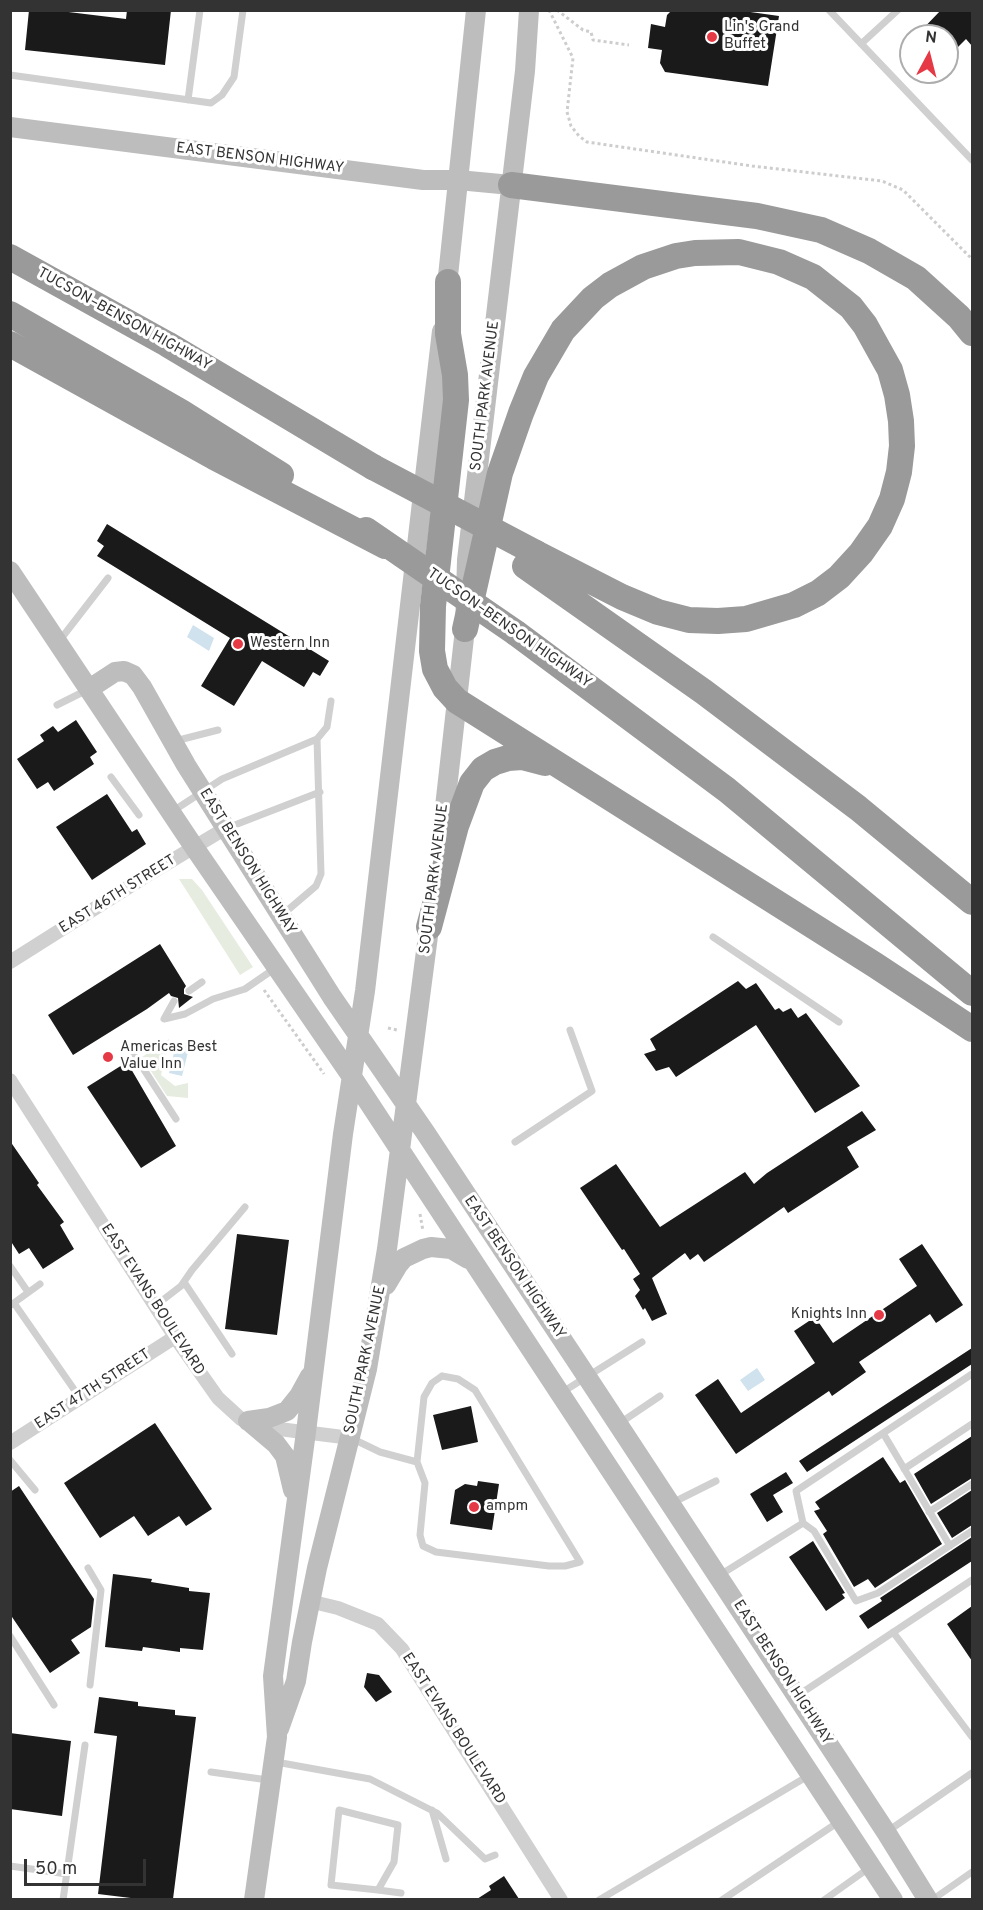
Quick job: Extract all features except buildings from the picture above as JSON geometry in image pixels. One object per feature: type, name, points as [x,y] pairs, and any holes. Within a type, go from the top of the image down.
[{"type":"highway","points":[[511,185],[757,216],[821,230],[869,251],[916,278],[972,333]]},
{"type":"highway","points":[[465,628],[500,473],[520,413],[536,376],[554,345],[574,318],[601,292],[626,275],[667,258],[695,253],[739,252],[778,261],[813,277],[851,307],[866,325],[890,370],[897,395],[902,446],[899,472],[892,499],[880,526],[861,553],[839,577],[818,593],[794,605],[746,619],[689,620],[658,612],[530,559]]},
{"type":"highway","name":"TUCSON–BENSON HIGHWAY","points":[[10,257],[167,344],[530,559],[858,808],[972,902]]},
{"type":"highway","points":[[448,282],[448,334],[455,375],[456,400],[433,606],[432,651],[435,669],[446,688],[457,701],[865,958],[972,1029]]},
{"type":"highway","name":"TUCSON–BENSON HIGHWAY","points":[[10,314],[181,412],[407,558],[516,633],[727,790],[972,993]]},
{"type":"highway","points":[[10,344],[214,457],[365,533]]},
{"type":"highway","points":[[429,927],[464,801],[472,783],[483,769],[495,762],[522,757],[542,761],[572,775]]},
{"type":"main road","name":"SOUTH PARK AVENUE","points":[[277,1737],[273,1676],[343,1134],[365,991],[448,282],[476,10]]},
{"type":"main road","name":"SOUTH PARK AVENUE","points":[[254,1899],[277,1737],[296,1681],[309,1601],[367,1369],[387,1250],[436,888],[465,628],[467,560],[525,71],[528,10]]},
{"type":"main road","name":"EAST BENSON HIGHWAY","points":[[10,127],[423,180],[458,180],[511,185]]},
{"type":"main road","name":"EAST BENSON HIGHWAY","points":[[10,571],[171,813],[352,1077],[559,1395],[893,1899]]},
{"type":"main road","name":"EAST BENSON HIGHWAY","points":[[89,689],[115,672],[124,671],[133,675],[142,687],[202,791],[358,1035],[587,1377],[930,1899]]},
{"type":"main road","points":[[378,1304],[385,1286],[398,1265],[404,1258],[423,1249],[431,1247],[451,1249],[460,1253],[479,1272]]},
{"type":"main road","points":[[249,1421],[269,1418],[287,1411],[299,1396],[314,1368]]},
{"type":"main road","points":[[249,1421],[276,1444],[285,1456],[296,1509]]},
{"type":"main road","points":[[735,1661],[762,1644]]},
{"type":"street","name":"EAST 46TH STREET","points":[[10,962],[226,828]]},
{"type":"street","name":"EAST EVANS BOULEVARD","points":[[10,1080],[175,1337],[218,1398],[241,1419],[271,1428],[351,1438]]},
{"type":"street","name":"EAST 47TH STREET","points":[[10,1443],[175,1337]]},
{"type":"street","name":"EAST EVANS BOULEVARD","points":[[309,1601],[338,1608],[378,1624],[402,1649],[561,1899]]},
{"type":"lane","points":[[188,100],[200,10]]},
{"type":"lane","points":[[10,75],[211,103],[222,95],[234,77],[243,10]]},
{"type":"lane","points":[[829,10],[972,160]]},
{"type":"lane","points":[[861,44],[898,10]]},
{"type":"lane","points":[[58,642],[108,578]]},
{"type":"lane","points":[[57,705],[89,689]]},
{"type":"lane","points":[[171,813],[222,778],[317,739],[327,727],[331,701]]},
{"type":"lane","points":[[173,741],[218,730]]},
{"type":"lane","points":[[281,916],[316,886],[321,874],[317,739]]},
{"type":"lane","points":[[111,777],[139,814]]},
{"type":"lane","points":[[226,828],[320,792]]},
{"type":"lane","points":[[713,937],[839,1022]]},
{"type":"lane","points":[[174,1001],[164,1019],[185,1014],[213,999],[245,989],[276,967]]},
{"type":"lane","points":[[189,991],[202,982]]},
{"type":"lane","points":[[515,1142],[592,1091],[570,1030]]},
{"type":"lane","points":[[128,1045],[176,1119]]},
{"type":"lane","points":[[155,1306],[184,1282],[244,1207]]},
{"type":"lane","points":[[10,1266],[28,1292]]},
{"type":"lane","points":[[184,1282],[232,1354]]},
{"type":"lane","points":[[40,1284],[12,1304],[80,1398]]},
{"type":"lane","points":[[559,1395],[642,1342]]},
{"type":"lane","points":[[972,1374],[796,1491],[803,1522],[814,1531],[856,1601],[878,1593],[972,1531]]},
{"type":"lane","points":[[442,1376],[458,1379],[475,1390],[580,1562],[566,1566],[549,1566],[436,1552],[423,1546],[420,1535],[425,1483],[417,1462],[424,1397],[432,1383],[442,1376]]},
{"type":"lane","points":[[618,1424],[660,1396]]},
{"type":"lane","points":[[904,1469],[972,1424]]},
{"type":"lane","points":[[883,1434],[950,1546]]},
{"type":"lane","points":[[351,1438],[380,1452],[417,1462]]},
{"type":"lane","points":[[10,1460],[35,1490]]},
{"type":"lane","points":[[670,1504],[716,1481]]},
{"type":"lane","points":[[929,1512],[972,1484]]},
{"type":"lane","points":[[718,1576],[803,1522]]},
{"type":"lane","points":[[88,1568],[101,1590],[90,1685]]},
{"type":"lane","points":[[796,1697],[972,1580]]},
{"type":"lane","points":[[894,1632],[972,1737]]},
{"type":"lane","points":[[10,1636],[54,1705]]},
{"type":"lane","points":[[63,1899],[85,1745]]},
{"type":"lane","points":[[211,1772],[272,1771],[370,1779],[437,1813],[485,1859],[495,1855]]},
{"type":"lane","points":[[886,1832],[972,1773]]},
{"type":"lane","points":[[599,1899],[810,1774]]},
{"type":"lane","points":[[378,1890],[394,1863],[398,1825],[339,1810],[331,1885],[402,1893]]},
{"type":"lane","points":[[432,1810],[446,1859]]},
{"type":"lane","points":[[722,1899],[841,1821]]},
{"type":"lane","points":[[10,1866],[67,1874]]},
{"type":"lane","points":[[824,1899],[871,1866]]},
{"type":"lane","points":[[930,1899],[972,1872]]},
{"type":"path","points":[[549,10],[573,58],[567,112],[571,126],[587,142],[752,166],[882,181],[903,190],[972,259]]},
{"type":"path","points":[[556,10],[583,30],[591,32],[593,40],[629,45]]},
{"type":"path","points":[[258,981],[324,1074]]},
{"type":"path","points":[[388,1028],[397,1030]]},
{"type":"path","points":[[418,1206],[424,1236]]},
{"type":"shaded area","points":[[179,879],[192,879],[202,890],[253,967],[240,975]]},
{"type":"shaded area","points":[[169,1039],[161,1075],[175,1086],[188,1083],[188,1098],[167,1096],[142,1057]]},
{"type":"water","points":[[193,625],[214,638],[209,651],[187,637]]},
{"type":"water","points":[[177,1041],[190,1044],[182,1076],[169,1073]]},
{"type":"water","points":[[757,1368],[765,1380],[748,1391],[740,1380]]},
{"type":"place","name":"Lin's Grand Buffet","points":[[712,37]]},
{"type":"place","name":"Western Inn","points":[[238,644]]},
{"type":"place","name":"Americas Best Value Inn","points":[[108,1057]]},
{"type":"place","name":"Knights Inn","points":[[879,1315]]},
{"type":"place","name":"ampm","points":[[474,1507]]}]
